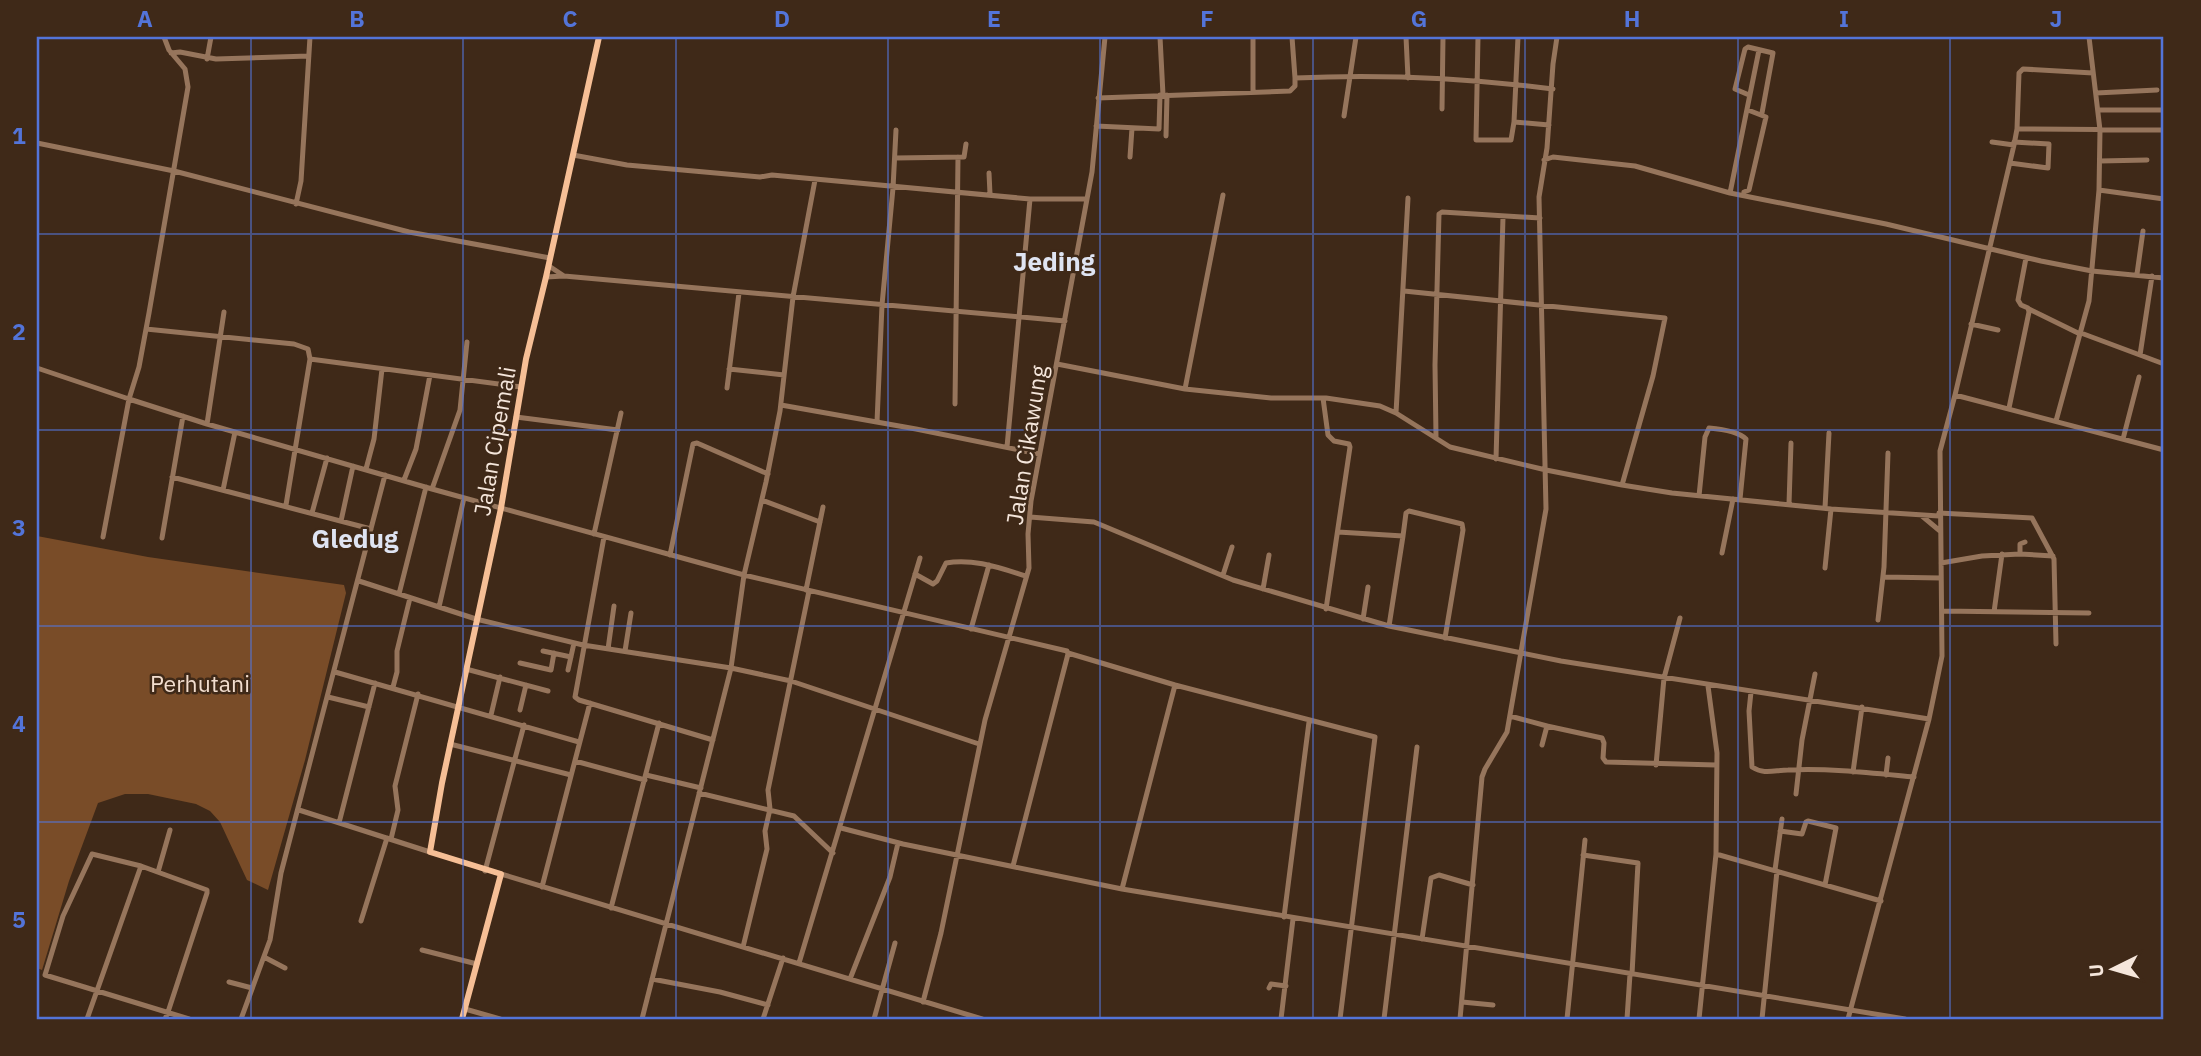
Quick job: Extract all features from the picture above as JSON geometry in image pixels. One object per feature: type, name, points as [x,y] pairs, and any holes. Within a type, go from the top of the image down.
[{"type":"main road","name":"Jalan Cipemali","points":[[429,852],[501,509],[526,359],[547,277],[599,37]]},
{"type":"main road","points":[[429,852],[501,874],[462,1019]]},
{"type":"street","points":[[103,537],[129,399],[139,367],[188,87],[185,68],[165,46],[164,37]]},
{"type":"street","points":[[207,59],[211,37]]},
{"type":"street","points":[[296,204],[301,181],[310,37]]},
{"type":"street","name":"Jalan Cikawung","points":[[923,1002],[941,933],[979,744],[1030,563],[1030,517],[1039,454],[1092,172],[1105,37]]},
{"type":"street","points":[[1160,37],[1166,136]]},
{"type":"street","points":[[1253,92],[1254,37]]},
{"type":"street","points":[[1098,98],[1290,91],[1295,86],[1292,37]]},
{"type":"street","points":[[1343,116],[1356,37]]},
{"type":"street","points":[[1406,37],[1408,78]]},
{"type":"street","points":[[1442,109],[1443,37]]},
{"type":"street","points":[[1478,37],[1476,140],[1511,140],[1518,37]]},
{"type":"street","points":[[1460,1019],[1482,778],[1506,737],[1546,509],[1539,197],[1548,148],[1557,37]]},
{"type":"street","points":[[2056,421],[2089,301],[2099,190],[2100,130],[2089,37]]},
{"type":"street","points":[[1749,94],[1735,89],[1745,49],[1774,55],[1762,112]]},
{"type":"street","points":[[1730,191],[1759,50]]},
{"type":"street","points":[[171,52],[207,59],[309,56]]},
{"type":"street","points":[[1848,1019],[1930,719],[1942,656],[1939,461],[1943,433],[1955,395],[2010,163],[2017,129],[2021,70],[2093,73]]},
{"type":"street","points":[[1295,78],[1443,78],[1553,89]]},
{"type":"street","points":[[2096,93],[2157,90]]},
{"type":"street","points":[[1096,126],[1160,128],[1163,95]]},
{"type":"street","points":[[1730,191],[1746,193],[1749,190],[1766,117],[1762,112],[1749,109]]},
{"type":"street","points":[[2098,110],[2164,110]]},
{"type":"street","points":[[1514,122],[1549,125]]},
{"type":"street","points":[[1130,157],[1132,128]]},
{"type":"street","points":[[2017,129],[2164,130]]},
{"type":"street","points":[[877,422],[882,305],[896,130]]},
{"type":"street","points":[[2047,177],[2049,131]]},
{"type":"street","points":[[1992,142],[2049,144]]},
{"type":"street","points":[[37,143],[174,171],[409,232],[550,258]]},
{"type":"street","points":[[895,158],[965,156],[966,144]]},
{"type":"street","points":[[1548,148],[1553,157]]},
{"type":"street","points":[[573,155],[627,165],[893,188],[1030,199],[1086,199]]},
{"type":"street","points":[[955,404],[958,157]]},
{"type":"street","points":[[1544,160],[1553,157],[1635,166],[1730,191],[1989,247],[2026,258],[2092,271],[2164,278]]},
{"type":"street","points":[[2100,162],[2147,160]]},
{"type":"street","points":[[2010,163],[2048,168]]},
{"type":"street","points":[[989,173],[990,194]]},
{"type":"street","points":[[642,1019],[731,668],[744,575],[781,405],[793,297],[815,180]]},
{"type":"street","points":[[2099,190],[2164,199]]},
{"type":"street","points":[[1185,389],[1223,195]]},
{"type":"street","points":[[1396,413],[1408,198]]},
{"type":"street","points":[[1007,447],[1030,199]]},
{"type":"street","points":[[1436,437],[1436,295],[1440,213],[1539,218]]},
{"type":"street","points":[[1496,459],[1503,217]]},
{"type":"street","points":[[2137,274],[2143,231]]},
{"type":"street","points":[[2026,258],[2018,300],[2021,305],[2080,334],[2164,364]]},
{"type":"street","points":[[549,266],[564,276]]},
{"type":"street","points":[[547,277],[564,276],[1065,321]]},
{"type":"street","points":[[2140,355],[2145,337],[2152,276]]},
{"type":"street","points":[[1404,291],[1665,318],[1653,376],[1622,485]]},
{"type":"street","points":[[727,388],[739,293]]},
{"type":"street","points":[[2009,408],[2029,309]]},
{"type":"street","points":[[207,424],[224,312]]},
{"type":"street","points":[[1971,324],[1997,330]]},
{"type":"street","points":[[146,329],[294,344],[308,349],[310,359],[286,505]]},
{"type":"street","points":[[398,594],[429,488],[460,410],[467,342]]},
{"type":"street","points":[[310,359],[522,387]]},
{"type":"street","points":[[1057,365],[1185,389],[1271,398],[1322,398],[1380,406],[1450,447],[1622,485],[1699,496],[1886,514],[2031,517],[2053,556],[2056,644]]},
{"type":"street","points":[[37,368],[207,424],[501,509],[744,575],[1008,636],[1309,722],[1375,737],[1340,1019]]},
{"type":"street","points":[[366,469],[374,439],[382,369]]},
{"type":"street","points":[[729,369],[784,375]]},
{"type":"street","points":[[404,480],[415,449],[430,375]]},
{"type":"street","points":[[2123,439],[2139,377]]},
{"type":"street","points":[[1955,395],[2164,450]]},
{"type":"street","points":[[1322,398],[1328,435],[1334,441],[1349,444],[1350,447],[1326,609]]},
{"type":"street","points":[[781,405],[1039,454]]},
{"type":"street","points":[[594,534],[621,413]]},
{"type":"street","points":[[162,538],[183,416]]},
{"type":"street","points":[[516,417],[618,430]]},
{"type":"street","points":[[1699,496],[1705,437],[1709,428],[1716,428],[1746,439],[1740,499]]},
{"type":"street","points":[[223,490],[235,432]]},
{"type":"street","points":[[1825,568],[1829,433]]},
{"type":"street","points":[[670,555],[692,444],[697,443],[768,474]]},
{"type":"street","points":[[1789,504],[1791,443]]},
{"type":"street","points":[[1878,620],[1883,577],[1888,453]]},
{"type":"street","points":[[312,513],[327,458]]},
{"type":"street","points":[[341,521],[354,466]]},
{"type":"street","points":[[241,1019],[270,940],[281,873],[385,475]]},
{"type":"street","points":[[172,477],[286,505],[371,530]]},
{"type":"street","points":[[439,607],[464,498]]},
{"type":"street","points":[[1722,553],[1733,499]]},
{"type":"street","points":[[762,500],[820,522]]},
{"type":"street","points":[[743,947],[767,849],[765,831],[770,809],[768,790],[823,507]]},
{"type":"street","points":[[1389,626],[1406,513],[1409,511],[1462,524],[1445,639]]},
{"type":"street","points":[[1922,516],[1940,531]]},
{"type":"street","points":[[1030,517],[1094,522],[1263,589],[1326,609],[1445,639],[1708,686],[1810,699],[1930,719]]},
{"type":"street","points":[[1338,533],[1403,536]]},
{"type":"street","points":[[604,537],[574,696],[579,700],[713,740]]},
{"type":"street","points":[[2020,554],[2020,544],[2025,542]]},
{"type":"street","points":[[1223,575],[1232,547]]},
{"type":"street","points":[[1941,564],[2002,554],[2053,556]]},
{"type":"street","points":[[1994,612],[2002,554]]},
{"type":"street","points":[[1263,589],[1269,555]]},
{"type":"street","points":[[799,963],[920,558]]},
{"type":"street","points":[[915,574],[933,584],[948,562],[958,564],[965,561],[1026,576]]},
{"type":"street","points":[[971,629],[989,565]]},
{"type":"street","points":[[1883,577],[1941,578]]},
{"type":"street","points":[[359,581],[476,619],[574,643],[731,668],[791,681],[979,744]]},
{"type":"street","points":[[1363,619],[1368,587]]},
{"type":"street","points":[[393,687],[397,651],[410,597]]},
{"type":"street","points":[[608,649],[614,607]]},
{"type":"street","points":[[1942,611],[2089,613]]},
{"type":"street","points":[[625,651],[631,613]]},
{"type":"street","points":[[1656,765],[1664,678],[1680,618]]},
{"type":"street","points":[[568,670],[574,643]]},
{"type":"street","points":[[543,651],[571,657]]},
{"type":"street","points":[[1013,866],[1068,652]]},
{"type":"street","points":[[520,663],[551,670],[554,653]]},
{"type":"street","points":[[466,669],[548,691]]},
{"type":"street","points":[[335,672],[579,742]]},
{"type":"street","points":[[1796,794],[1815,674]]},
{"type":"street","points":[[491,715],[500,677]]},
{"type":"street","points":[[340,823],[375,683]]},
{"type":"street","points":[[520,709],[526,685]]},
{"type":"street","points":[[1122,889],[1175,685]]},
{"type":"street","points":[[1699,1019],[1716,854],[1715,730],[1708,686]]},
{"type":"street","points":[[1751,692],[1749,711],[1752,767],[1756,770],[1853,772],[1913,777]]},
{"type":"street","points":[[361,921],[398,810],[395,786],[418,694]]},
{"type":"street","points":[[328,697],[369,706]]},
{"type":"street","points":[[542,887],[590,703]]},
{"type":"street","points":[[1853,772],[1862,707]]},
{"type":"street","points":[[1510,716],[1602,738],[1604,762],[1716,765]]},
{"type":"street","points":[[1284,917],[1309,722]]},
{"type":"street","points":[[611,908],[659,723]]},
{"type":"street","points":[[485,871],[524,725]]},
{"type":"street","points":[[1542,745],[1547,726]]},
{"type":"street","points":[[450,744],[571,775]]},
{"type":"street","points":[[1384,1019],[1417,747]]},
{"type":"street","points":[[1886,775],[1888,758]]},
{"type":"street","points":[[575,761],[700,790],[798,818],[806,830],[833,853]]},
{"type":"street","points":[[299,810],[429,852]]},
{"type":"street","points":[[1762,1019],[1782,818]]},
{"type":"street","points":[[1780,831],[1802,834],[1808,821],[1836,828],[1825,885]]},
{"type":"street","points":[[841,828],[898,843],[1122,889],[1905,1019]]},
{"type":"street","points":[[158,872],[170,830]]},
{"type":"street","points":[[1567,1019],[1585,840]]},
{"type":"street","points":[[850,979],[890,877],[898,843]]},
{"type":"street","points":[[165,1019],[168,1012],[207,891],[141,866],[92,854],[63,916],[45,975],[168,1012],[189,1019]]},
{"type":"street","points":[[1716,854],[1881,901]]},
{"type":"street","points":[[1583,855],[1638,863],[1627,1019]]},
{"type":"street","points":[[87,1019],[141,866]]},
{"type":"street","points":[[501,874],[783,958],[923,1002],[957,1016],[982,1019]]},
{"type":"street","points":[[1422,939],[1431,878],[1439,875],[1473,885]]},
{"type":"street","points":[[1282,1019],[1293,919]]},
{"type":"street","points":[[874,1019],[895,943]]},
{"type":"street","points":[[422,950],[477,964]]},
{"type":"street","points":[[264,957],[285,968]]},
{"type":"street","points":[[763,1019],[783,958]]},
{"type":"street","points":[[652,979],[720,992],[768,1006]]},
{"type":"street","points":[[229,982],[252,988]]},
{"type":"street","points":[[1269,988],[1272,984],[1286,986]]},
{"type":"street","points":[[1462,1002],[1493,1005]]},
{"type":"street","points":[[465,1009],[500,1019]]},
{"type":"green space","name":"Perhutani","points":[[37,536],[148,557],[344,585],[346,593],[305,760],[268,890],[247,880],[220,822],[210,811],[196,804],[148,794],[125,794],[98,803],[69,881],[42,970],[37,968]]},
{"type":"district","name":"Jeding","points":[[1054,261]]},
{"type":"district","name":"Gledug","points":[[355,538]]}]
